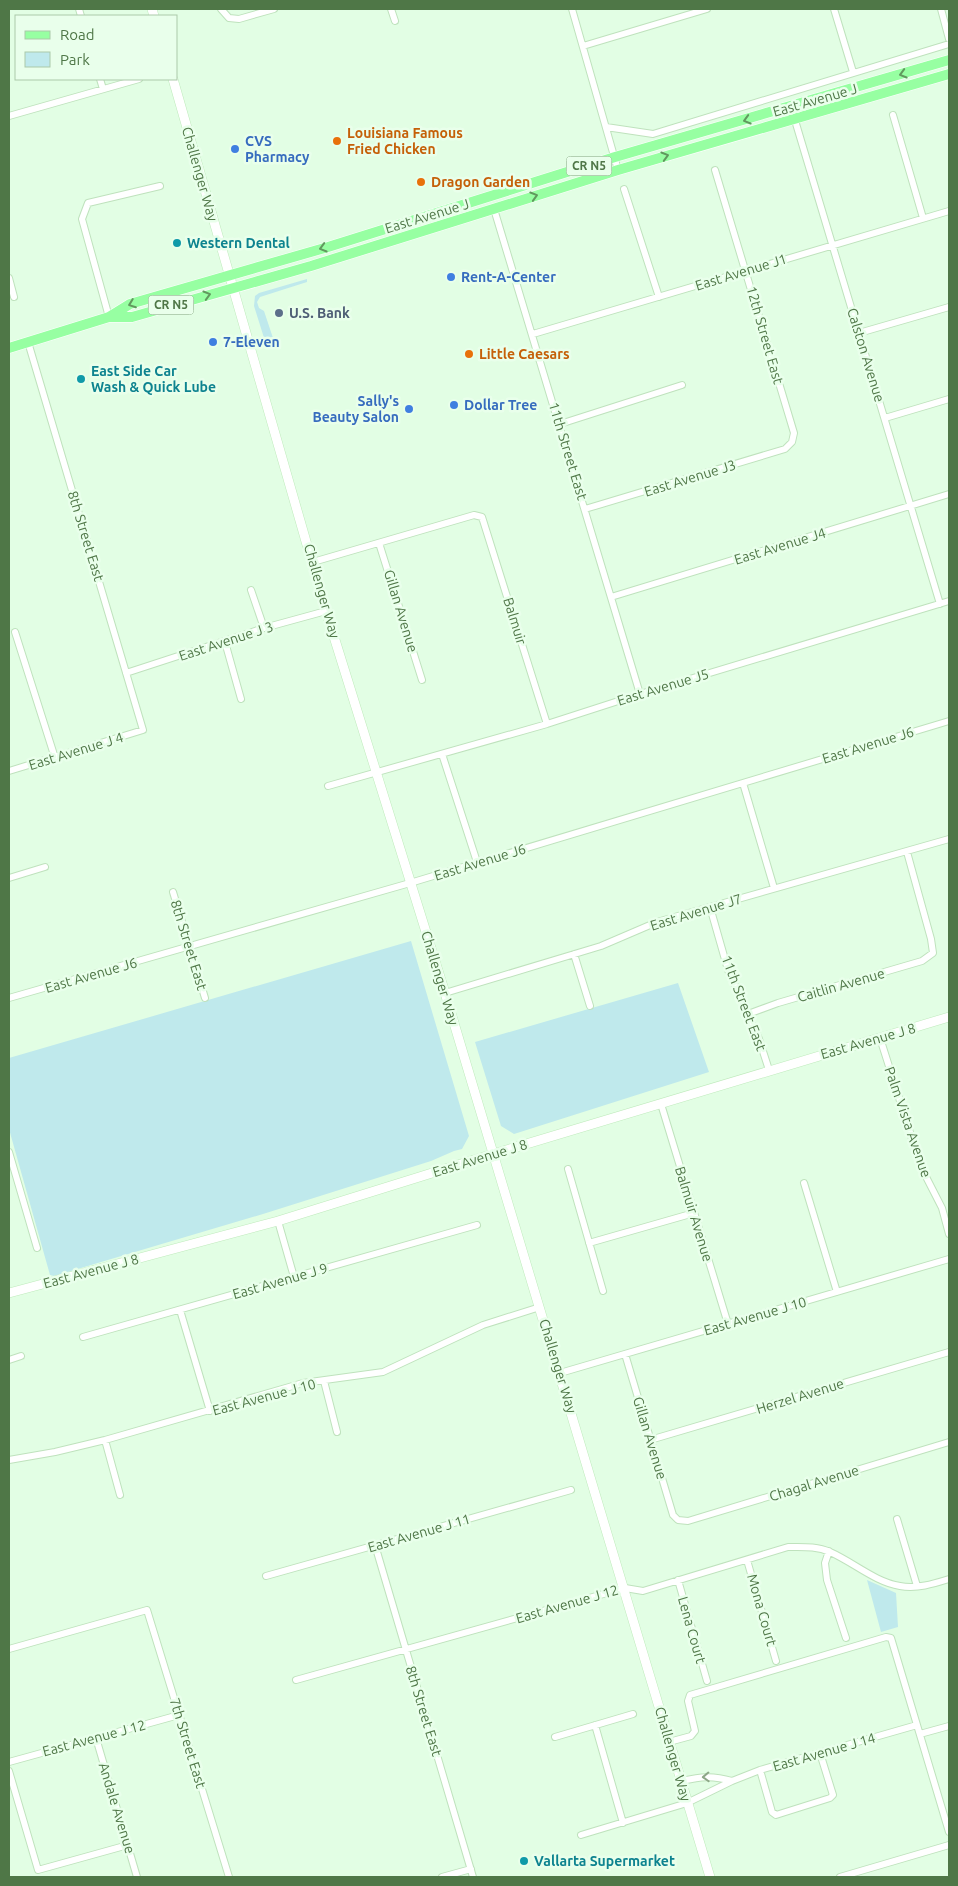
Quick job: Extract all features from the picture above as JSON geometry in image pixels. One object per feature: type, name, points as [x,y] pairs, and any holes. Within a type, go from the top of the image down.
[{"type":"main road","name":"East Avenue J","points":[[9,348],[108,317],[130,304],[450,209],[615,157],[949,60]]},
{"type":"main road","name":"East Avenue J","points":[[108,317],[132,317],[404,238],[618,170],[949,74]]},
{"type":"main road","name":"Challenger Way","points":[[173,80],[326,611],[445,993],[492,1154],[625,1588],[710,1877]]},
{"type":"main road","points":[[404,238],[417,227],[441,219],[450,209]]},
{"type":"main road","points":[[336,258],[347,248],[381,237],[392,231],[397,225]]},
{"type":"main road","name":"East Avenue J 8","points":[[9,1292],[278,1221],[492,1154],[949,1017]]},
{"type":"street","points":[[221,9],[229,18],[239,19],[274,9]]},
{"type":"street","points":[[391,9],[395,21]]},
{"type":"street","points":[[572,9],[618,170]]},
{"type":"street","points":[[583,46],[707,9]]},
{"type":"street","points":[[834,9],[853,72]]},
{"type":"street","points":[[941,9],[949,39]]},
{"type":"street","name":"East Avenue J","points":[[606,127],[653,134],[949,44]]},
{"type":"street","points":[[100,80],[103,89]]},
{"type":"street","points":[[9,116],[135,80]]},
{"type":"street","name":"Calston Avenue","points":[[790,107],[940,604]]},
{"type":"street","points":[[893,115],[923,218]]},
{"type":"street","name":"12th Street East","points":[[715,170],[794,433],[792,442]]},
{"type":"street","points":[[108,317],[82,219],[88,203],[160,186]]},
{"type":"street","points":[[624,189],[659,297]]},
{"type":"street","name":"11th Street East","points":[[494,209],[640,694]]},
{"type":"street","name":"East Avenue J1","points":[[533,334],[949,211]]},
{"type":"street","points":[[9,278],[14,297]]},
{"type":"street","points":[[859,333],[949,307]]},
{"type":"street","name":"8th Street East","points":[[28,342],[144,730]]},
{"type":"street","points":[[560,424],[682,385]]},
{"type":"street","points":[[885,418],[949,399]]},
{"type":"street","name":"East Avenue J3","points":[[585,509],[785,449],[792,442]]},
{"type":"street","name":"East Avenue J4","points":[[611,597],[949,494]]},
{"type":"street","name":"Balmuir","points":[[379,542],[474,514],[482,517],[547,724]]},
{"type":"street","points":[[313,562],[379,542]]},
{"type":"street","name":"Gillan Avenue","points":[[379,542],[422,680]]},
{"type":"street","points":[[251,590],[264,628]]},
{"type":"street","name":"East Avenue J5","points":[[328,786],[547,724],[949,601]]},
{"type":"street","name":"East Avenue J 3","points":[[126,673],[264,628],[326,611]]},
{"type":"street","points":[[15,632],[55,758]]},
{"type":"street","points":[[225,642],[241,699]]},
{"type":"street","name":"East Avenue J6","points":[[9,998],[410,883],[949,721]]},
{"type":"street","name":"East Avenue J 4","points":[[9,771],[144,730]]},
{"type":"street","points":[[442,754],[477,862]]},
{"type":"street","points":[[743,782],[774,888]]},
{"type":"street","name":"East Avenue J7","points":[[445,993],[600,946],[657,922],[949,839]]},
{"type":"street","name":"Caitlin Avenue","points":[[748,1014],[778,1003],[922,961],[933,953],[931,939],[907,852]]},
{"type":"street","points":[[9,878],[45,868]]},
{"type":"street","name":"8th Street East","points":[[173,892],[205,998]]},
{"type":"street","name":"11th Street East","points":[[710,907],[728,970],[759,1039],[769,1070]]},
{"type":"street","points":[[574,954],[590,1006]]},
{"type":"street","name":"Palm Vista Avenue","points":[[880,1038],[921,1167],[942,1208],[949,1234]]},
{"type":"street","name":"Balmuir Avenue","points":[[661,1104],[728,1324]]},
{"type":"street","points":[[9,1152],[37,1248]]},
{"type":"street","points":[[568,1169],[603,1291]]},
{"type":"street","points":[[804,1183],[837,1292]]},
{"type":"street","points":[[589,1244],[694,1213]]},
{"type":"street","points":[[278,1221],[294,1277]]},
{"type":"street","name":"East Avenue J 9","points":[[82,1337],[477,1224]]},
{"type":"street","name":"East Avenue J 10","points":[[560,1373],[949,1259]]},
{"type":"street","name":"East Avenue J 10","points":[[9,1460],[55,1452],[105,1440],[303,1383],[383,1372],[483,1325],[540,1307]]},
{"type":"street","points":[[180,1310],[210,1411]]},
{"type":"street","name":"Herzel Avenue","points":[[650,1440],[949,1352]]},
{"type":"street","name":"Gillan Avenue","points":[[625,1354],[673,1515],[678,1520]]},
{"type":"street","points":[[9,1360],[21,1356]]},
{"type":"street","points":[[324,1381],[337,1432]]},
{"type":"street","points":[[105,1440],[120,1495]]},
{"type":"street","name":"Chagal Avenue","points":[[678,1520],[688,1521],[949,1442]]},
{"type":"street","name":"East Avenue J 11","points":[[266,1576],[571,1490]]},
{"type":"street","points":[[897,1519],[917,1586]]},
{"type":"street","name":"8th Street East","points":[[375,1545],[473,1877]]},
{"type":"street","name":"East Avenue J 12","points":[[296,1680],[625,1588],[642,1591],[788,1547],[810,1546],[829,1551],[880,1579],[899,1586],[917,1586],[949,1579]]},
{"type":"street","points":[[829,1551],[825,1563],[827,1580],[846,1638]]},
{"type":"street","name":"Mona Court","points":[[747,1560],[776,1660]]},
{"type":"street","name":"Lena Court","points":[[678,1580],[707,1681]]},
{"type":"street","name":"7th Street East","points":[[9,1648],[147,1610],[229,1877]]},
{"type":"street","points":[[669,1742],[691,1736],[695,1731],[688,1701],[690,1695],[886,1637],[891,1638],[949,1832]]},
{"type":"street","name":"East Avenue J 12","points":[[9,1762],[179,1714]]},
{"type":"street","points":[[554,1737],[633,1714]]},
{"type":"street","points":[[596,1725],[623,1823]]},
{"type":"street","name":"East Avenue J 14","points":[[581,1834],[687,1803],[732,1781],[760,1770],[917,1725]]},
{"type":"street","points":[[920,1734],[949,1726]]},
{"type":"street","name":"Andale Avenue","points":[[96,1738],[138,1877]]},
{"type":"street","points":[[760,1770],[772,1812],[776,1814],[830,1798],[833,1795],[820,1753]]},
{"type":"street","points":[[9,1771],[38,1870],[128,1845]]},
{"type":"street","points":[[681,1781],[702,1776],[732,1781]]},
{"type":"street","points":[[840,1877],[949,1846]]},
{"type":"street","points":[[442,1877],[471,1869]]},
{"type":"green space","points":[[307,279],[307,282],[260,297],[257,302],[259,308],[264,311],[273,338],[265,341],[254,306],[255,296],[259,293]]},
{"type":"green space","points":[[411,941],[469,1136],[462,1149],[431,1161],[263,1214],[54,1276],[50,1275],[9,1129],[9,1058]]},
{"type":"green space","points":[[678,983],[709,1072],[514,1134],[501,1126],[475,1042]]},
{"type":"green space","points":[[867,1580],[896,1593],[898,1627],[881,1632]]},
{"type":"place","name":"Louisiana Famous Fried Chicken","points":[[337,141]]},
{"type":"place","name":"CVS Pharmacy","points":[[235,149]]},
{"type":"place","name":"Dragon Garden","points":[[421,182]]},
{"type":"place","name":"Western Dental","points":[[177,243]]},
{"type":"place","name":"Rent-A-Center","points":[[451,277]]},
{"type":"place","name":"U.S. Bank","points":[[279,313]]},
{"type":"place","name":"7-Eleven","points":[[213,342]]},
{"type":"place","name":"Little Caesars","points":[[469,354]]},
{"type":"place","name":"East Side Car Wash & Quick Lube","points":[[81,379]]},
{"type":"place","name":"Dollar Tree","points":[[454,405]]},
{"type":"place","name":"Sally's Beauty Salon","points":[[409,409]]},
{"type":"place","name":"Vallarta Supermarket","points":[[524,1861]]}]
